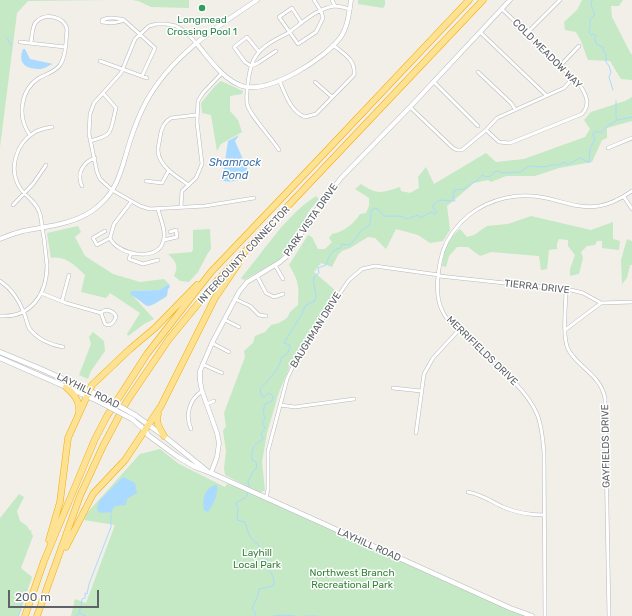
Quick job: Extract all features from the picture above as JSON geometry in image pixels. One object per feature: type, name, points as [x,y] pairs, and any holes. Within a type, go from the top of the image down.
[{"type":"highway","name":"INTERCOUNTY CONNECTOR","points":[[25,616],[44,561],[94,439],[147,354],[211,272],[469,0]]},
{"type":"highway","name":"INTERCOUNTY CONNECTOR","points":[[37,616],[80,496],[103,446],[127,401],[169,340],[215,283],[483,0]]},
{"type":"highway","points":[[53,572],[88,501],[125,460],[161,406],[215,298],[246,252]]},
{"type":"highway","points":[[44,561],[60,502],[68,438],[96,380],[154,328],[211,272]]},
{"type":"highway","points":[[66,387],[77,399],[79,416]]},
{"type":"highway","points":[[161,406],[157,418],[158,425],[164,436]]},
{"type":"main road","name":"LAYHILL ROAD","points":[[0,352],[89,393],[98,401],[164,436],[209,472]]},
{"type":"main road","name":"LAYHILL ROAD","points":[[0,358],[66,387],[103,397],[135,415],[147,428],[148,435],[178,458],[195,467],[510,608],[532,616]]},
{"type":"street","points":[[0,239],[22,231],[62,224],[81,217],[104,200],[112,190],[123,169],[131,138],[147,101],[168,70],[196,43],[216,27],[257,0]]},
{"type":"street","points":[[301,22],[292,8],[279,17],[298,44],[316,32],[323,18],[321,11],[314,0]]},
{"type":"street","points":[[332,0],[334,6]]},
{"type":"street","points":[[254,198],[205,206],[181,206],[158,209],[140,206],[131,202],[112,190],[100,179],[97,172],[89,134],[90,114],[94,103],[116,80],[123,69],[135,39],[149,26],[166,24],[176,26],[186,32],[222,73],[233,82],[248,87],[259,87],[279,80],[310,64],[326,53],[333,46],[345,28],[351,0]]},
{"type":"street","name":"PARK VISTA DRIVE","points":[[209,472],[217,457],[219,443],[217,433],[202,392],[200,371],[212,343],[235,299],[244,285],[288,255],[312,216],[341,178],[434,82],[510,0]]},
{"type":"street","points":[[526,34],[560,0]]},
{"type":"street","points":[[279,150],[274,141],[248,108],[247,102],[250,66],[259,52],[301,22],[334,6],[350,9]]},
{"type":"street","name":"COLD MEADOW WAY","points":[[486,130],[499,142],[510,143],[582,114],[586,110],[587,100],[580,85],[502,9]]},
{"type":"street","points":[[30,135],[22,120],[25,95],[27,90],[34,82],[59,67],[63,60],[67,30],[66,25],[61,20],[54,17],[43,18],[36,22],[34,26],[31,43]]},
{"type":"street","points":[[124,20],[120,22],[102,22],[104,18],[119,18],[124,20],[155,48],[142,76]]},
{"type":"street","points":[[480,32],[546,95]]},
{"type":"street","points":[[250,66],[245,62],[234,47],[247,37],[259,52]]},
{"type":"street","points":[[20,42],[65,47]]},
{"type":"street","points":[[279,80],[290,103],[298,113],[305,117],[316,114],[354,75],[354,64],[333,46]]},
{"type":"street","points":[[560,67],[579,46]]},
{"type":"street","points":[[250,66],[258,63],[276,51]]},
{"type":"street","points":[[100,61],[147,78]]},
{"type":"street","points":[[478,72],[511,103],[515,109]]},
{"type":"street","points":[[181,206],[182,191],[196,178],[202,164],[196,115],[198,101],[203,93],[222,73]]},
{"type":"street","points":[[410,107],[457,150],[462,150],[486,130],[497,118],[564,88],[573,78]]},
{"type":"street","points":[[315,82],[332,97]]},
{"type":"street","points":[[434,82],[478,126]]},
{"type":"street","points":[[90,141],[105,137],[110,133],[116,112],[116,108],[103,92]]},
{"type":"street","points":[[189,184],[169,170],[164,164],[158,151],[161,130],[164,123],[170,118],[196,115]]},
{"type":"street","points":[[0,316],[13,315],[23,312],[34,305],[41,293],[45,281],[47,267],[38,208],[19,186],[16,178],[14,161],[19,148],[30,135],[38,130],[52,127]]},
{"type":"street","points":[[608,148],[632,138]]},
{"type":"street","points":[[82,186],[80,181],[80,172],[83,165],[94,158]]},
{"type":"street","points":[[13,206],[33,184],[46,165]]},
{"type":"street","points":[[146,181],[162,183],[169,170]]},
{"type":"street","name":"MERRIFIELDS DRIVE","points":[[545,616],[542,428],[530,400],[520,388],[447,320],[440,306],[438,294],[441,258],[451,234],[463,220],[485,205],[499,199],[526,195],[547,198],[574,206],[593,206],[606,205],[624,197],[632,191]]},
{"type":"street","points":[[624,197],[632,209]]},
{"type":"street","points":[[131,202],[114,224],[110,238],[114,245],[131,253],[148,255],[160,249],[164,240],[164,231],[158,209]]},
{"type":"street","points":[[164,240],[177,237],[176,230],[170,232]]},
{"type":"street","points":[[105,231],[93,238],[97,245],[110,238]]},
{"type":"street","points":[[131,253],[129,259],[143,264],[158,260]]},
{"type":"street","points":[[275,265],[283,279]]},
{"type":"street","name":"BAUGHMAN DRIVE","points":[[266,498],[268,488],[268,451],[287,379],[298,355],[353,275],[363,269],[376,266],[439,276]]},
{"type":"street","points":[[62,301],[69,275]]},
{"type":"street","points":[[257,276],[268,294],[274,297],[283,294]]},
{"type":"street","name":"TIERRA DRIVE","points":[[439,276],[566,289],[583,294],[601,303],[632,302]]},
{"type":"street","points":[[0,281],[11,290],[18,299],[29,327],[36,335],[51,345],[63,347]]},
{"type":"street","name":"GAYFIELDS DRIVE","points":[[566,289],[565,339],[569,350],[595,377],[602,387],[605,398],[609,616]]},
{"type":"street","points":[[41,293],[101,313],[108,310],[116,317],[114,322],[108,326],[105,324],[101,313]]},
{"type":"street","points":[[235,299],[250,306],[259,315],[266,316]]},
{"type":"street","points":[[565,330],[601,303]]},
{"type":"street","points":[[224,320],[239,327]]},
{"type":"street","points":[[416,433],[421,391],[424,374],[428,364],[458,330]]},
{"type":"street","points":[[212,343],[228,352]]},
{"type":"street","points":[[202,364],[222,373]]},
{"type":"street","points":[[393,388],[421,391]]},
{"type":"street","points":[[191,429],[188,414],[196,395],[202,392]]},
{"type":"street","points":[[280,405],[295,407],[354,399]]},
{"type":"street","points":[[207,404],[214,401]]},
{"type":"street","points":[[468,492],[480,495],[514,512],[544,515]]},
{"type":"green space","points":[[0,0],[110,0],[28,1],[17,13],[0,147]]},
{"type":"green space","points":[[132,0],[189,0],[189,8],[151,7]]},
{"type":"green space","points":[[358,0],[385,0],[385,5],[383,8],[358,4]]},
{"type":"green space","points":[[582,0],[623,0],[619,6],[611,6],[612,17],[632,54],[632,80],[621,79],[610,61],[588,60],[576,32],[565,30],[564,22],[577,10]]},
{"type":"green space","points":[[221,81],[243,91],[242,94],[230,96],[230,111],[238,120],[242,132],[221,144],[217,151],[211,115],[202,113],[201,103]]},
{"type":"green space","points":[[632,97],[632,121],[607,128],[607,138],[602,140],[592,162],[559,168],[535,176],[506,176],[491,182],[488,180],[474,183],[447,206],[450,230],[443,241],[430,243],[418,235],[396,229],[386,249],[375,238],[368,237],[342,251],[338,255],[332,267],[321,263],[314,272],[336,291],[292,361],[279,392],[267,433],[262,462],[265,490],[260,493],[225,475],[224,468],[226,451],[223,431],[226,426],[224,413],[245,357],[244,351],[253,343],[255,336],[265,332],[271,325],[279,323],[287,318],[290,312],[298,305],[298,284],[289,265],[308,235],[312,237],[318,249],[325,249],[332,242],[329,238],[332,234],[348,227],[360,214],[366,213],[369,206],[369,198],[355,189],[361,184],[371,190],[380,192],[389,191],[400,187],[401,191],[410,193],[419,188],[418,177],[426,167],[434,184],[486,153],[496,162],[524,159],[585,137],[590,129],[584,120],[591,112],[625,101]]},
{"type":"green space","points":[[316,196],[319,199],[309,211],[294,241],[279,260],[244,280],[241,278],[285,223]]},
{"type":"green space","points":[[531,216],[591,230],[613,222],[613,239],[620,241],[619,250],[602,248],[602,241],[597,241],[595,245],[587,246],[581,252],[583,258],[579,274],[570,276],[570,269],[575,255],[568,246],[568,240],[559,239],[557,249],[549,250],[547,269],[541,270],[539,256],[491,252],[480,256],[468,247],[457,247],[449,256],[446,267],[442,266],[447,246],[452,237],[460,229],[467,237],[474,235],[487,226],[508,224]]},
{"type":"green space","points":[[78,226],[81,232],[75,237],[85,256],[113,274],[140,282],[164,279],[169,284],[159,290],[131,291],[131,294],[154,319],[144,324],[128,336],[127,334],[140,313],[110,293],[106,298],[81,292],[85,275],[66,260],[61,258],[51,258],[47,233]]},
{"type":"green space","points":[[210,229],[211,249],[198,272],[189,282],[180,281],[174,276],[176,264],[168,254],[192,252],[193,230]]},
{"type":"green space","points":[[627,239],[632,241],[632,265],[630,265],[627,278],[622,284],[621,260]]},
{"type":"green space","points":[[93,332],[104,341],[105,351],[91,371],[88,379],[79,375],[91,344],[89,337]]},
{"type":"green space","points":[[160,449],[179,464],[225,487],[227,484],[244,489],[529,616],[71,616],[75,599],[86,603],[115,525],[84,520],[87,513],[140,454]]},
{"type":"green space","points":[[19,494],[24,497],[17,511],[20,521],[27,526],[30,531],[32,530],[31,533],[33,536],[21,568],[32,577],[19,616],[0,616],[0,518]]},
{"type":"water","points":[[23,49],[25,49],[30,59],[53,64],[40,69],[27,67],[22,62],[21,58]]},
{"type":"water","name":"Shamrock Pond","points":[[239,135],[235,141],[249,173],[236,181],[221,181],[228,141]]},
{"type":"water","points":[[169,284],[170,287],[168,289],[167,296],[151,306],[145,305],[130,294],[131,291],[159,290]]},
{"type":"water","points":[[123,477],[135,483],[137,493],[127,499],[126,505],[115,506],[111,512],[100,513],[97,510],[99,501]]},
{"type":"water","points":[[217,485],[216,496],[208,512],[204,510],[204,498],[208,489]]},
{"type":"waterway","points":[[592,0],[591,5],[595,15],[590,19],[589,32],[591,35],[593,34],[596,36],[596,44],[603,47],[603,51],[606,53],[606,62],[611,72],[609,77],[613,90]]},
{"type":"waterway","points":[[6,37],[12,46]]},
{"type":"waterway","points":[[249,488],[248,481],[254,470],[257,468],[256,462],[252,460],[252,451],[256,444],[262,440],[263,437],[261,434],[265,427],[262,424],[265,418],[265,404],[272,401],[273,397],[270,393],[264,397],[261,395],[260,389],[276,370],[282,357],[288,352],[290,345],[284,343],[302,314],[305,306],[315,301],[316,295],[314,277],[319,273],[318,268],[326,265],[330,254],[340,248],[342,244],[349,245],[363,229],[370,225],[371,212],[374,208],[378,209],[384,216],[399,216],[407,219],[418,215],[420,218],[431,212],[435,214],[437,212],[432,206],[439,200],[455,201],[453,198],[454,190],[465,189],[482,175],[486,177],[491,176],[494,172],[498,171],[501,173],[520,172],[529,166],[544,167],[560,165],[564,162],[569,164],[581,158],[589,163],[590,149],[595,139],[593,135],[594,132],[602,132],[606,127],[617,120],[616,101]]},
{"type":"waterway","points":[[618,120],[632,117]]},
{"type":"waterway","points":[[248,492],[246,497],[236,503],[238,508],[237,520],[245,522],[251,538],[258,544],[262,554],[267,560],[268,569],[274,579],[273,586],[259,589],[252,610],[255,612],[255,616]]},
{"type":"waterway","points":[[80,613],[82,599],[85,598],[85,593],[87,594],[89,584],[111,527],[111,512]]},
{"type":"waterway","points":[[18,616],[21,610],[21,595],[26,592],[26,590]]},
{"type":"waterway","points":[[75,616],[80,613],[86,616]]},
{"type":"waterway","points":[[273,616],[295,616]]},
{"type":"waterway","points":[[305,616],[317,616]]},
{"type":"place","name":"Longmead Crossing Pool 1","points":[[202,8]]},
{"type":"park label","name":"Layhill Local Park","points":[[257,558]]},
{"type":"park label","name":"Northwest Branch Recreational Park","points":[[352,578]]}]
